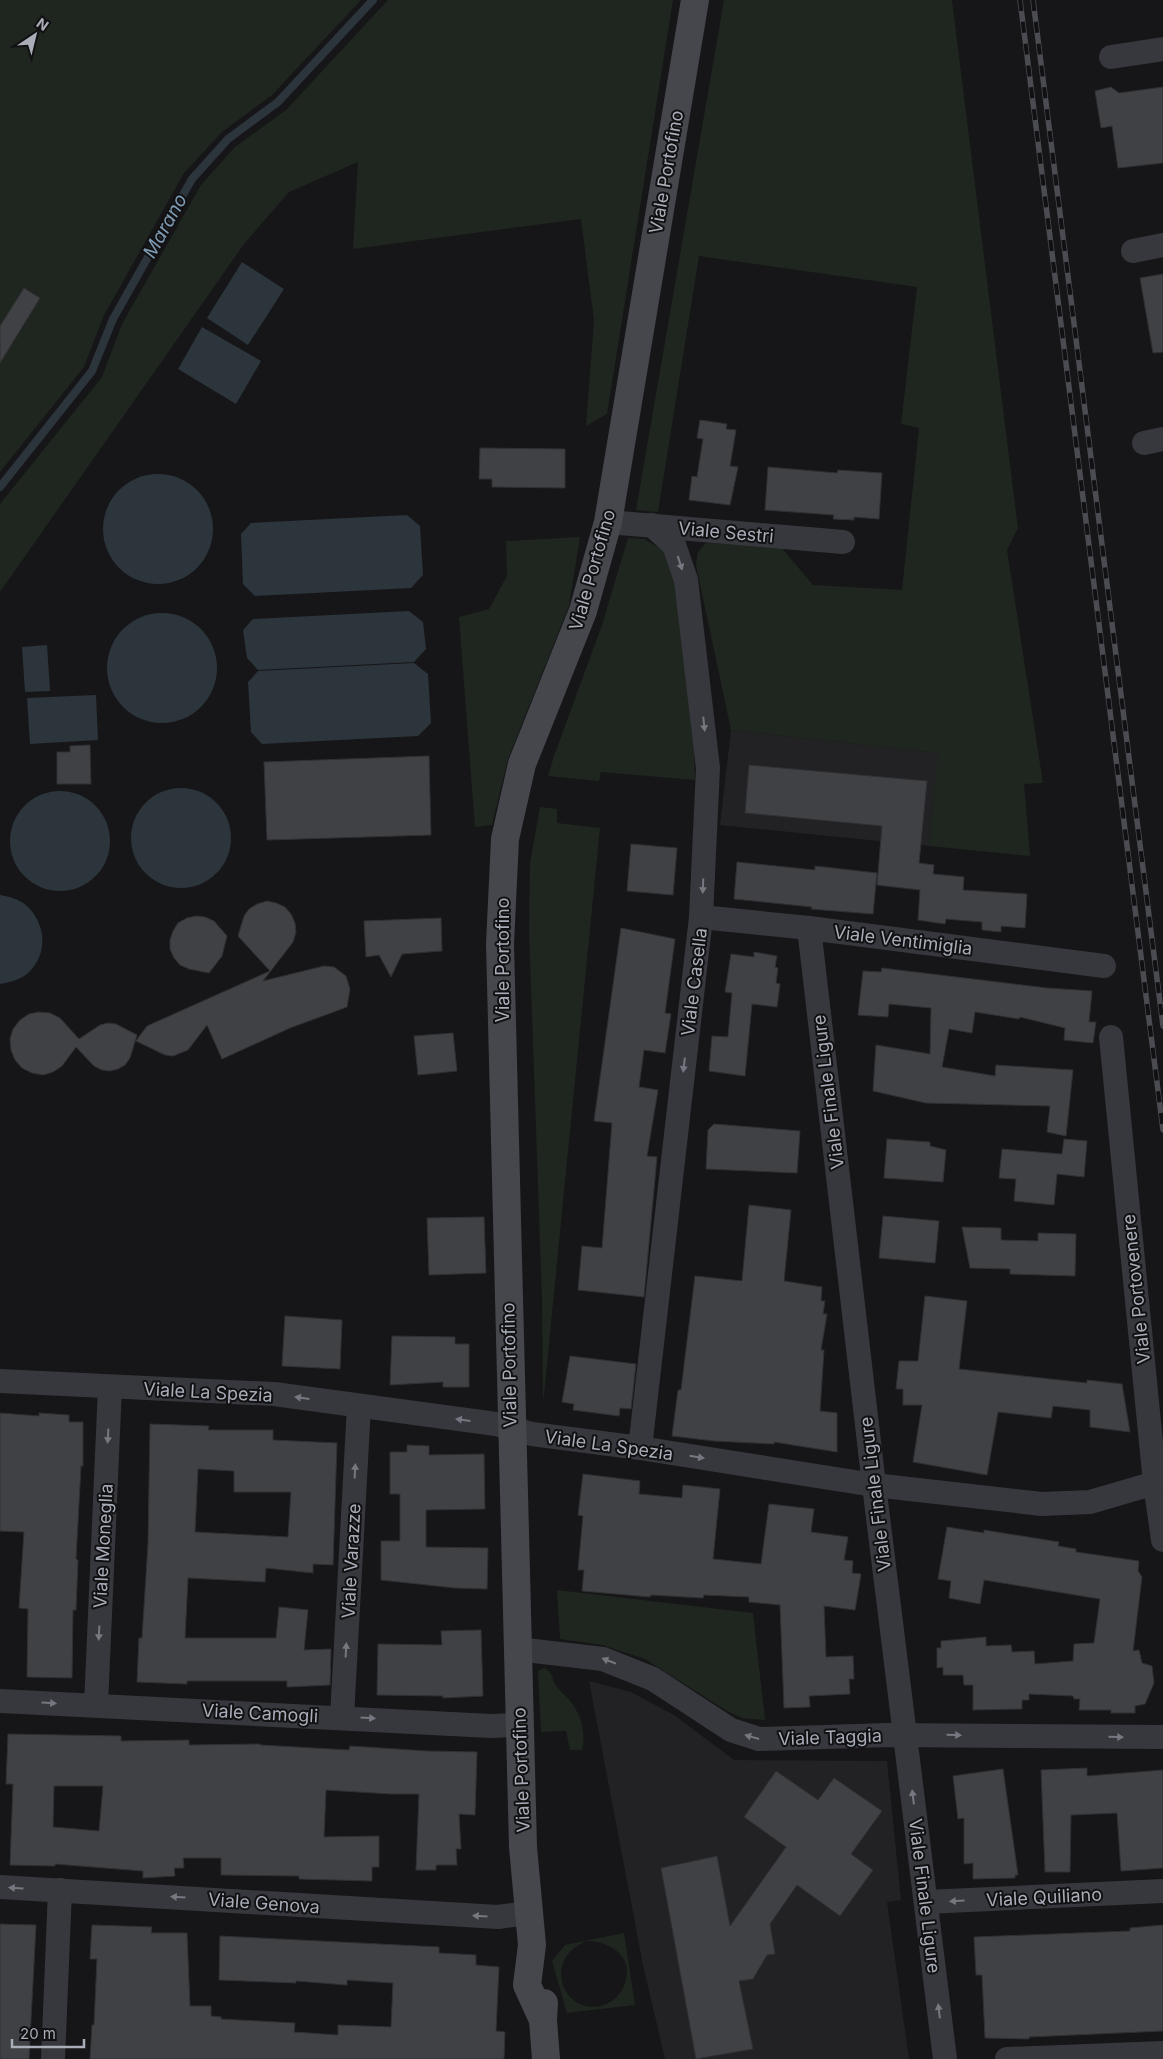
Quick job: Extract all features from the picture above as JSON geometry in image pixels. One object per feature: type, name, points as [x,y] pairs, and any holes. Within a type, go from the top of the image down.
[{"type":"street","name":"Viale Portofino","points":[[546,2059],[543,2020],[527,1985],[532,1945],[523,1847],[500,944],[505,839],[522,764],[582,611],[608,522],[695,0]]},
{"type":"street","points":[[1111,57],[1163,48]]},
{"type":"street","points":[[1133,251],[1163,245]]},
{"type":"street","name":"Viale Sestri","points":[[608,522],[843,542]]},
{"type":"street","name":"Viale Casella","points":[[640,1448],[702,916],[708,768],[686,580],[674,545],[652,525]]},
{"type":"street","name":"Viale Ventimiglia","points":[[702,916],[1104,966]]},
{"type":"street","name":"Viale Finale Ligure","points":[[809,928],[874,1485],[945,2059]]},
{"type":"street","name":"Viale Portovenere","points":[[1111,1037],[1159,1482],[1163,1540]]},
{"type":"street","name":"Viale La Spezia","points":[[0,1381],[274,1394],[496,1424],[532,1434],[640,1448],[874,1485],[1042,1504],[1090,1502],[1159,1482]]},
{"type":"street","name":"Viale Moneglia","points":[[96,1705],[110,1387]]},
{"type":"street","name":"Viale Varazze","points":[[342,1717],[359,1406]]},
{"type":"street","name":"Viale Taggia","points":[[518,1649],[603,1658],[652,1679],[730,1730],[759,1739],[905,1735],[1163,1737]]},
{"type":"street","name":"Viale Camogli","points":[[0,1701],[491,1726],[520,1725]]},
{"type":"street","name":"Viale Genova","points":[[0,1887],[498,1917],[528,1913]]},
{"type":"street","points":[[52,2059],[60,1890]]},
{"type":"street","name":"Viale Quiliano","points":[[926,1902],[1163,1891]]},
{"type":"street","points":[[1007,2059],[1163,2053]]},
{"type":"shaded area","points":[[0,0],[361,0],[272,95],[222,132],[184,173],[104,315],[84,367],[0,472]]},
{"type":"shaded area","points":[[388,0],[673,0],[607,414],[586,426],[594,320],[581,219],[353,249],[358,162],[289,192],[244,244],[0,592],[0,504],[102,377],[122,324],[201,185],[235,147],[286,110]]},
{"type":"shaded area","points":[[724,0],[952,0],[1018,528],[1007,550],[1043,783],[1024,784],[1030,856],[929,846],[938,753],[731,730],[696,565],[698,552],[706,543],[781,547],[813,585],[902,590],[919,428],[901,424],[917,287],[699,256],[658,512],[636,510]]},
{"type":"shaded area","points":[[242,262],[284,289],[248,345],[207,318]]},
{"type":"shaded area","points":[[202,327],[261,361],[236,404],[178,369]]},
{"type":"shaded area","points":[[158,474],[179,478],[197,490],[209,508],[213,529],[209,550],[197,568],[179,580],[158,584],[137,580],[119,568],[107,550],[103,529],[107,508],[119,490],[137,478]]},
{"type":"shaded area","points":[[407,515],[420,526],[423,575],[411,588],[255,596],[243,584],[241,534],[251,523]]},
{"type":"shaded area","points":[[580,537],[569,606],[508,759],[492,825],[475,827],[459,617],[489,609],[507,576],[506,541]]},
{"type":"shaded area","points":[[628,538],[644,539],[665,551],[675,582],[693,727],[695,780],[601,772],[599,781],[548,776],[602,625]]},
{"type":"shaded area","points":[[409,611],[423,622],[426,649],[414,662],[258,670],[247,658],[243,630],[253,619]]},
{"type":"shaded area","points":[[162,613],[183,617],[201,629],[213,647],[217,668],[213,689],[201,707],[183,719],[162,723],[141,719],[123,707],[111,689],[107,668],[111,647],[123,629],[141,617]]},
{"type":"shaded area","points":[[47,645],[50,691],[25,692],[22,647]]},
{"type":"shaded area","points":[[414,663],[428,674],[431,723],[418,736],[262,744],[251,732],[248,682],[258,671]]},
{"type":"shaded area","points":[[96,695],[98,740],[30,744],[27,698]]},
{"type":"shaded area","points":[[731,730],[939,753],[929,846],[720,825]]},
{"type":"shaded area","points":[[181,788],[200,792],[216,803],[227,819],[231,838],[227,857],[216,873],[200,884],[181,888],[162,884],[146,873],[135,857],[131,838],[135,819],[146,803],[162,792]]},
{"type":"shaded area","points":[[60,791],[70,792],[88,799],[102,813],[109,831],[109,851],[102,869],[88,883],[70,890],[60,891],[50,890],[32,883],[18,869],[11,851],[10,841],[11,831],[18,813],[32,799],[50,792]]},
{"type":"shaded area","points":[[540,807],[557,809],[557,823],[600,828],[543,1404],[542,1299],[529,930],[530,863]]},
{"type":"shaded area","points":[[0,895],[18,900],[25,904],[34,914],[41,931],[42,948],[35,965],[26,975],[0,984]]},
{"type":"shaded area","points":[[557,1590],[753,1613],[765,1720],[742,1718],[727,1711],[645,1659],[602,1645],[560,1639]]},
{"type":"shaded area","points":[[545,1668],[551,1674],[557,1687],[578,1713],[583,1731],[582,1750],[570,1750],[566,1731],[541,1732],[538,1671]]},
{"type":"shaded area","points":[[589,1681],[631,1692],[674,1715],[734,1760],[887,1761],[901,1900],[887,1902],[909,2059],[665,2059],[643,1965]]},
{"type":"shaded area","points":[[624,1933],[635,2005],[567,2013],[552,1961],[565,1945]],"holes":[[[587,1941],[597,1942],[614,1948],[620,1954],[625,1961],[627,1978],[621,1991],[612,2000],[604,2005],[590,2007],[578,2003],[569,1995],[563,1985],[561,1973],[564,1960],[573,1949]]]},
{"type":"building","points":[[1111,87],[1119,93],[1163,87],[1163,163],[1118,168],[1112,126],[1101,128],[1095,91]]},
{"type":"building","points":[[1163,274],[1163,352],[1153,353],[1140,278]]},
{"type":"building","points":[[24,288],[40,298],[0,363],[0,326]]},
{"type":"building","points":[[700,420],[727,424],[726,429],[736,430],[730,466],[738,467],[730,505],[689,500],[692,476],[697,477],[703,439],[697,438]]},
{"type":"building","points":[[480,448],[565,449],[565,488],[492,487],[492,479],[479,479]]},
{"type":"building","points":[[768,467],[837,473],[838,470],[882,473],[879,519],[854,517],[854,520],[833,519],[834,515],[765,510]]},
{"type":"building","points":[[90,745],[91,784],[57,784],[57,752],[70,752],[70,746]]},
{"type":"building","points":[[429,756],[431,835],[267,840],[264,762]]},
{"type":"building","points":[[749,765],[927,781],[919,863],[934,865],[933,874],[964,877],[963,890],[1027,894],[1025,928],[1001,926],[1001,932],[982,930],[982,922],[946,919],[945,924],[918,920],[920,890],[877,885],[882,826],[745,813]]},
{"type":"building","points":[[631,844],[677,848],[673,895],[627,891]]},
{"type":"building","points":[[737,862],[815,870],[815,866],[877,873],[873,914],[811,909],[812,907],[734,899]]},
{"type":"building","points":[[267,901],[285,907],[295,923],[296,932],[293,942],[263,981],[324,966],[334,967],[346,976],[350,989],[347,1007],[290,1028],[222,1059],[207,1025],[188,1050],[173,1056],[165,1055],[136,1041],[147,1026],[270,971],[238,936],[244,916],[249,909]]},
{"type":"building","points":[[196,916],[214,921],[227,936],[222,956],[209,973],[180,965],[170,949],[170,940],[178,923]]},
{"type":"building","points":[[441,918],[442,951],[402,954],[391,977],[379,955],[366,957],[364,921]]},
{"type":"building","points":[[621,928],[675,939],[665,1013],[671,1014],[665,1053],[644,1050],[639,1087],[658,1090],[647,1156],[657,1157],[644,1297],[578,1290],[582,1246],[602,1248],[612,1123],[594,1121]]},
{"type":"building","points":[[754,952],[777,956],[775,967],[778,968],[776,983],[780,984],[777,1007],[752,1004],[745,1076],[709,1071],[712,1036],[728,1037],[732,993],[725,992],[731,954],[754,957]]},
{"type":"building","points":[[882,968],[1047,988],[1092,991],[1089,1022],[1096,1022],[1093,1043],[1064,1040],[1065,1028],[1020,1017],[1019,1019],[975,1012],[972,1033],[949,1029],[942,1067],[995,1076],[996,1065],[1073,1070],[1066,1136],[1047,1132],[1050,1106],[926,1103],[873,1091],[876,1045],[930,1054],[931,1008],[889,1004],[888,1017],[858,1015],[863,971],[881,972]]},
{"type":"building","points":[[39,1012],[50,1013],[60,1018],[79,1039],[100,1025],[116,1024],[137,1035],[130,1058],[125,1065],[118,1069],[102,1070],[94,1066],[76,1047],[62,1066],[53,1072],[43,1075],[32,1073],[22,1068],[15,1060],[11,1050],[10,1039],[13,1029],[20,1020],[29,1014]]},
{"type":"building","points":[[453,1033],[457,1071],[418,1075],[414,1036]]},
{"type":"building","points":[[714,1124],[800,1131],[797,1173],[706,1169],[708,1130]]},
{"type":"building","points":[[887,1139],[930,1142],[930,1146],[946,1150],[943,1182],[884,1178]]},
{"type":"building","points":[[1064,1139],[1087,1141],[1084,1177],[1057,1174],[1054,1205],[1014,1201],[1016,1179],[999,1178],[1002,1149],[1062,1154]]},
{"type":"building","points":[[749,1205],[791,1210],[784,1281],[822,1287],[821,1301],[825,1301],[823,1314],[827,1314],[821,1350],[824,1350],[820,1411],[837,1413],[837,1452],[774,1442],[774,1444],[714,1441],[672,1436],[678,1390],[681,1390],[695,1276],[742,1281]]},
{"type":"building","points":[[883,1216],[939,1221],[935,1263],[879,1258]]},
{"type":"building","points":[[484,1217],[486,1273],[429,1275],[427,1218]]},
{"type":"building","points":[[962,1227],[1001,1228],[1001,1240],[1038,1241],[1038,1233],[1076,1234],[1075,1276],[1010,1274],[1010,1269],[970,1268]]},
{"type":"building","points":[[925,1296],[967,1301],[959,1369],[1087,1383],[1087,1380],[1122,1384],[1130,1432],[1090,1427],[1090,1410],[1053,1406],[1051,1418],[998,1412],[987,1475],[913,1462],[922,1405],[903,1405],[903,1389],[896,1389],[899,1361],[918,1361]]},
{"type":"building","points":[[285,1316],[342,1320],[340,1369],[282,1366]]},
{"type":"building","points":[[392,1336],[455,1337],[455,1344],[469,1344],[469,1387],[443,1387],[443,1382],[390,1385]]},
{"type":"building","points":[[570,1356],[636,1364],[631,1409],[620,1408],[619,1416],[573,1410],[574,1404],[562,1402]]},
{"type":"building","points":[[0,1413],[39,1416],[39,1413],[69,1415],[69,1422],[83,1422],[83,1466],[81,1466],[76,1559],[78,1560],[76,1610],[73,1610],[72,1678],[27,1677],[28,1609],[19,1608],[24,1532],[0,1531]]},
{"type":"building","points":[[150,1424],[209,1426],[208,1430],[273,1430],[273,1440],[337,1443],[333,1565],[313,1564],[313,1573],[266,1568],[265,1582],[188,1578],[185,1638],[276,1638],[279,1607],[308,1610],[304,1650],[331,1649],[330,1685],[287,1687],[287,1681],[187,1681],[187,1684],[137,1682],[139,1638],[142,1638],[148,1544]],"holes":[[[198,1469],[234,1471],[234,1492],[291,1492],[288,1537],[195,1532]]]},
{"type":"building","points":[[407,1445],[429,1446],[429,1455],[484,1454],[485,1509],[426,1510],[426,1547],[488,1548],[487,1589],[455,1588],[381,1580],[381,1541],[400,1541],[400,1494],[390,1494],[390,1452],[407,1452]]},
{"type":"building","points":[[583,1474],[640,1481],[639,1494],[682,1498],[683,1485],[720,1489],[713,1559],[761,1564],[769,1504],[814,1509],[811,1532],[848,1537],[844,1560],[853,1561],[852,1573],[861,1574],[855,1610],[824,1606],[826,1657],[853,1656],[854,1679],[849,1679],[850,1694],[809,1696],[810,1707],[784,1708],[780,1605],[749,1602],[749,1597],[704,1595],[703,1598],[651,1595],[650,1597],[582,1591],[584,1570],[578,1570],[583,1516],[578,1515]]},
{"type":"building","points":[[947,1527],[984,1533],[984,1530],[1059,1542],[1058,1546],[1076,1549],[1076,1552],[1139,1561],[1138,1571],[1142,1577],[1133,1651],[1139,1650],[1142,1663],[1152,1666],[1154,1683],[1145,1704],[1135,1706],[1135,1713],[1111,1713],[1111,1710],[1079,1710],[1080,1699],[1074,1699],[1073,1696],[1029,1694],[1029,1700],[1022,1700],[1022,1709],[973,1710],[973,1685],[964,1685],[963,1675],[943,1675],[943,1667],[937,1668],[937,1648],[941,1648],[941,1641],[986,1637],[986,1646],[1011,1645],[1012,1652],[1034,1651],[1035,1664],[1073,1661],[1074,1644],[1094,1643],[1100,1599],[984,1580],[980,1604],[949,1598],[951,1581],[938,1579]]},
{"type":"building","points":[[481,1630],[483,1696],[443,1698],[443,1696],[377,1695],[378,1644],[442,1645],[441,1631]]},
{"type":"building","points":[[8,1734],[121,1736],[121,1741],[189,1740],[189,1745],[260,1744],[349,1750],[350,1746],[477,1752],[475,1815],[459,1814],[461,1849],[456,1849],[457,1865],[436,1865],[436,1870],[416,1870],[419,1794],[326,1790],[324,1837],[379,1836],[379,1867],[372,1867],[372,1881],[299,1879],[299,1876],[221,1875],[221,1858],[183,1858],[184,1868],[174,1868],[175,1876],[143,1878],[143,1871],[55,1864],[55,1866],[10,1865],[13,1784],[6,1784]],"holes":[[[54,1786],[103,1786],[99,1831],[53,1827]]]},
{"type":"building","points":[[1087,1768],[1087,1776],[1163,1770],[1163,1868],[1121,1871],[1117,1813],[1071,1815],[1070,1872],[1045,1872],[1041,1770]]},
{"type":"building","points":[[1003,1769],[1018,1875],[1015,1875],[1015,1878],[973,1879],[973,1863],[964,1864],[964,1818],[958,1819],[953,1776]]},
{"type":"building","points":[[776,1771],[818,1800],[834,1778],[882,1811],[851,1854],[873,1870],[840,1916],[797,1885],[770,1924],[775,1954],[767,1955],[753,1979],[739,1981],[753,2049],[696,2059],[661,1868],[717,1856],[730,1926],[786,1847],[744,1817]]},
{"type":"building","points":[[0,1924],[36,1925],[29,2059],[0,2059]]},
{"type":"building","points":[[92,1925],[152,1927],[151,1933],[187,1933],[190,2006],[211,2006],[211,2016],[221,2017],[221,2019],[295,2023],[294,2032],[338,2035],[338,2025],[391,2027],[393,1983],[347,1980],[347,1985],[296,1981],[296,1983],[219,1980],[220,1936],[439,1947],[439,1953],[476,1955],[476,1965],[499,1967],[496,2031],[505,2032],[504,2059],[90,2059],[92,2025],[94,2025],[97,1959],[90,1959]]},
{"type":"building","points":[[1163,1925],[1163,2031],[1029,2037],[1029,2039],[985,2038],[982,1975],[976,1975],[974,1937],[1130,1931],[1130,1928]]},
{"type":"waterway","name":"Marano","points":[[0,487],[92,371],[113,319],[192,179],[228,139],[278,102],[373,0]]},
{"type":"railway","points":[[1020,0],[1163,1130]]},
{"type":"railway","points":[[1033,0],[1163,1026]]}]
